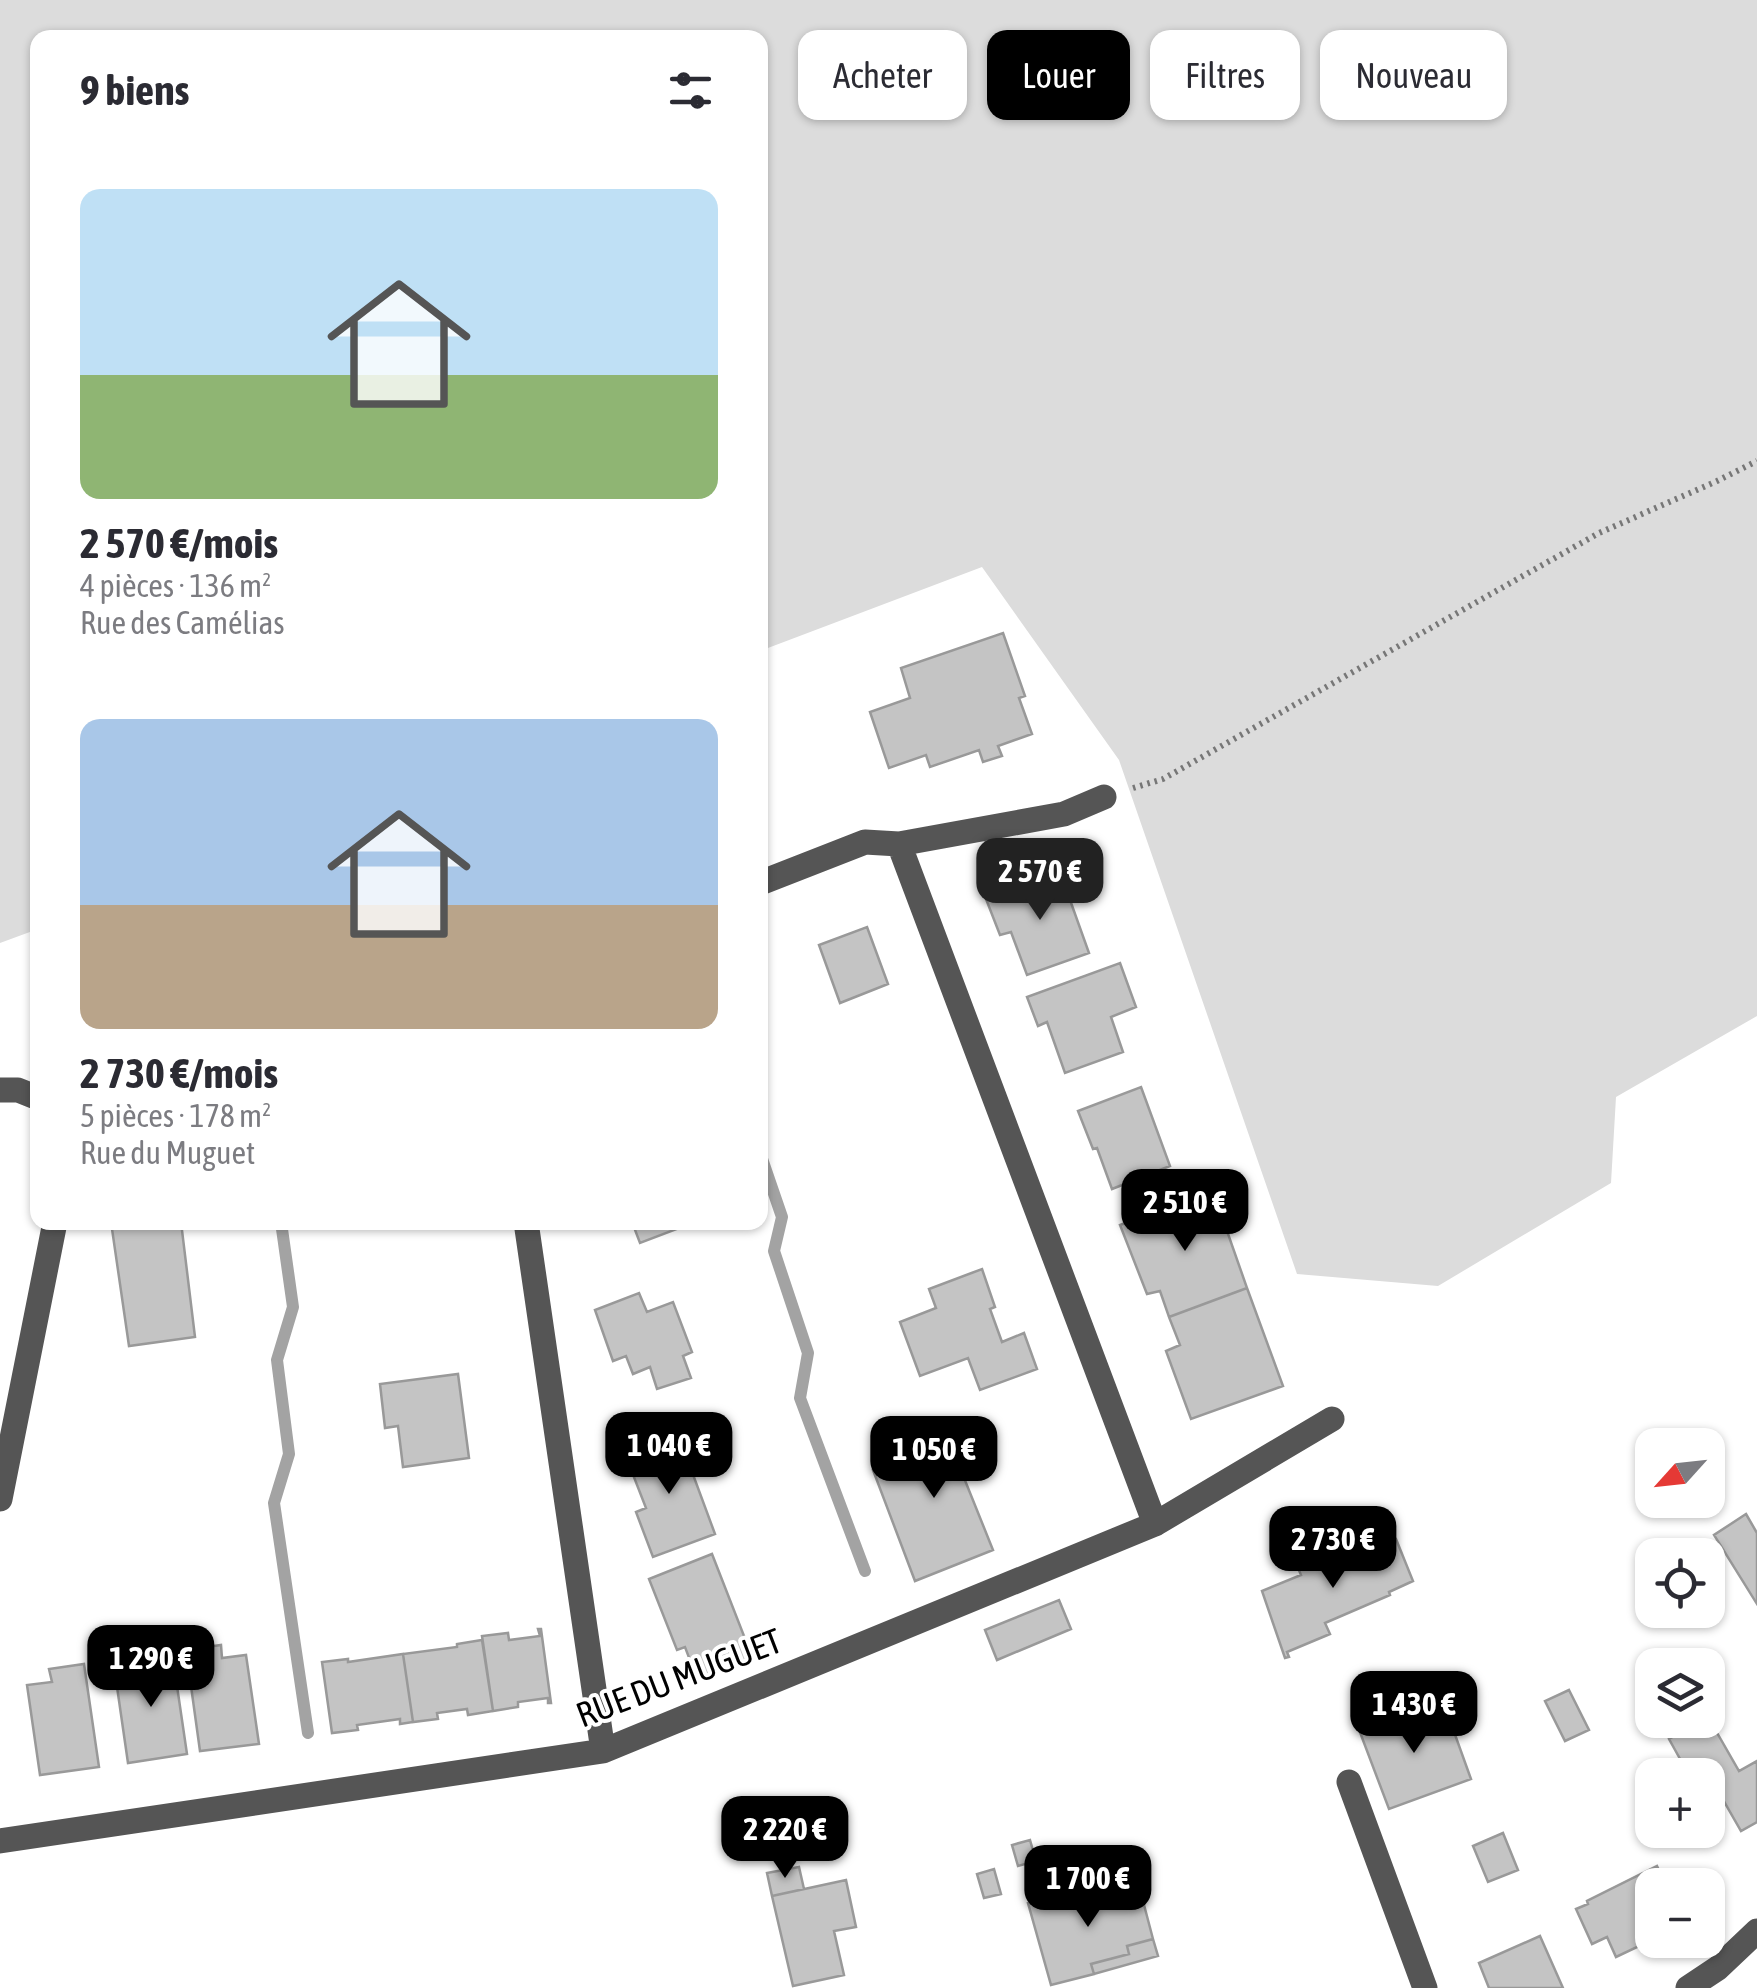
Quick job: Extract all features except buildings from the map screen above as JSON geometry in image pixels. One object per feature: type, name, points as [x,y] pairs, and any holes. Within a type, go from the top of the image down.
[{"type":"street","points":[[768,880],[866,842],[899,844],[1064,814],[1104,798]]},
{"type":"street","points":[[899,844],[1155,1524]]},
{"type":"street","points":[[0,1090],[30,1095]]},
{"type":"street","points":[[0,1499],[54,1230]]},
{"type":"street","points":[[527,1230],[603,1751]]},
{"type":"street","name":"RUE DU MUGUET","points":[[0,1841],[603,1751],[1155,1524],[1332,1419]]},
{"type":"street","points":[[1349,1782],[1426,1988]]},
{"type":"street","points":[[1688,1988],[1718,1968],[1757,1931]]},
{"type":"path","points":[[1104,798],[1163,778],[1599,533],[1757,461]]},
{"type":"shaded area","points":[[0,0],[1757,0],[1757,1016],[1616,1097],[1611,1183],[1438,1286],[1297,1274],[1119,760],[982,567],[768,648],[768,30],[30,30],[30,932],[0,943]]},
{"type":"waterway","points":[[768,1176],[782,1217],[774,1251],[808,1353],[800,1398],[865,1571]]},
{"type":"waterway","points":[[282,1230],[293,1307],[277,1360],[289,1454],[274,1503],[308,1733]]}]
